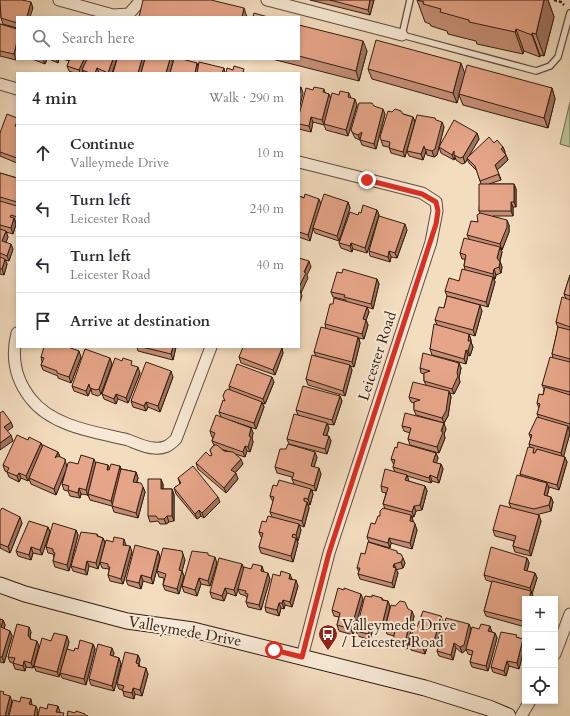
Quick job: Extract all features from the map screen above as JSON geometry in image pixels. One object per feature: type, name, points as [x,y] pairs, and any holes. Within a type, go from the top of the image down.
[{"type":"street","points":[[59,0],[113,15],[129,14],[141,0]]},
{"type":"street","points":[[267,0],[402,35]]},
{"type":"street","points":[[0,84],[16,89]]},
{"type":"street","name":"Leicester Road","points":[[300,162],[422,194],[436,202],[438,211],[431,242],[329,553],[302,657]]},
{"type":"street","points":[[16,344],[14,365],[19,383],[32,400],[52,416],[76,427],[154,448],[168,447],[176,439],[211,348]]},
{"type":"street","name":"Valleymede Drive","points":[[0,585],[25,594],[126,621],[193,630],[425,688],[508,716]]},
{"type":"street","points":[[558,646],[570,614]]},
{"type":"street","points":[[521,716],[528,704]]},
{"type":"lane","points":[[410,0],[402,35],[536,71],[550,66],[558,56],[570,13]]},
{"type":"path","points":[[554,0],[561,2],[564,5]]},
{"type":"green space","points":[[570,102],[570,147],[560,144]]},
{"type":"building","points":[[0,0],[22,0],[31,2],[27,16],[16,16],[16,23],[1,18]]},
{"type":"building","points":[[143,0],[211,0],[244,8],[242,16],[139,16]]},
{"type":"building","points":[[330,0],[370,0],[368,10]]},
{"type":"building","points":[[417,0],[544,0],[536,34],[532,33],[532,35],[516,29],[515,32],[469,22],[469,20],[440,12],[441,9],[423,4],[424,2]]},
{"type":"building","points":[[254,13],[264,16],[253,16]]},
{"type":"building","points":[[0,24],[16,29],[16,45],[14,54],[0,51]]},
{"type":"building","points":[[300,25],[363,41],[356,71],[300,56]]},
{"type":"building","points":[[376,40],[461,63],[453,93],[368,69]]},
{"type":"building","points":[[70,60],[84,60],[79,70],[67,66]]},
{"type":"building","points":[[87,60],[113,60],[108,72],[97,68],[95,72],[82,70]]},
{"type":"building","points":[[117,60],[142,60],[138,72],[113,72]]},
{"type":"building","points":[[145,60],[170,60],[166,72],[141,72]]},
{"type":"building","points":[[174,60],[186,60],[197,63],[195,72],[170,72]]},
{"type":"building","points":[[199,62],[224,68],[222,72],[197,72]]},
{"type":"building","points":[[467,65],[552,88],[544,118],[459,94]]},
{"type":"building","points":[[234,66],[244,69],[243,72],[226,72],[227,68],[233,70]]},
{"type":"building","points":[[314,87],[324,89],[323,92],[329,94],[322,120],[311,117],[309,126],[300,124],[300,111],[306,88],[313,90]]},
{"type":"building","points":[[340,91],[349,93],[348,97],[355,99],[346,130],[324,124],[332,93],[339,95]]},
{"type":"building","points":[[359,103],[372,103],[374,106],[383,109],[374,144],[360,140],[362,132],[358,135],[353,133],[351,130]]},
{"type":"building","points":[[395,109],[401,111],[403,114],[413,117],[403,152],[389,148],[390,142],[381,140],[380,137],[388,111],[392,112]]},
{"type":"building","points":[[7,114],[16,118],[16,158],[0,152],[0,133]]},
{"type":"building","points":[[417,115],[435,118],[436,120],[442,122],[435,149],[432,151],[425,149],[424,146],[421,154],[407,151]]},
{"type":"building","points":[[454,120],[477,133],[463,157],[460,158],[454,155],[454,151],[452,155],[439,147]]},
{"type":"building","points":[[489,137],[494,143],[497,140],[503,147],[501,149],[506,155],[495,165],[499,174],[480,181],[475,166],[467,158]]},
{"type":"building","points":[[0,173],[16,178],[16,202],[0,197]]},
{"type":"building","points":[[479,184],[514,184],[514,202],[511,202],[511,211],[479,211]]},
{"type":"building","points":[[305,194],[319,199],[308,235],[300,232],[300,196],[304,198]]},
{"type":"building","points":[[324,194],[348,202],[337,236],[313,228]]},
{"type":"building","points":[[0,201],[16,206],[16,217],[11,215],[10,217],[14,218],[11,228],[0,225]]},
{"type":"building","points":[[363,205],[377,210],[365,248],[351,243],[350,246],[339,243],[350,212],[358,215],[359,212],[361,213]]},
{"type":"building","points":[[480,213],[507,220],[507,227],[500,244],[467,235],[471,221],[478,222],[477,215]]},
{"type":"building","points":[[379,216],[405,224],[395,253],[389,251],[388,257],[369,251]]},
{"type":"building","points":[[0,229],[6,231],[2,241],[11,244],[7,256],[0,253]]},
{"type":"building","points":[[464,238],[500,247],[497,258],[500,262],[499,267],[494,269],[493,274],[464,266],[466,255],[460,253]]},
{"type":"building","points":[[0,257],[5,259],[2,269],[0,269]]},
{"type":"building","points":[[300,258],[309,261],[304,272],[306,273],[300,285]]},
{"type":"building","points":[[343,269],[377,279],[371,304],[331,292],[337,272],[342,273]]},
{"type":"building","points":[[462,269],[493,277],[486,302],[445,291],[449,278],[459,281]]},
{"type":"building","points":[[570,275],[570,296],[564,294]]},
{"type":"building","points":[[447,296],[480,305],[473,330],[435,320],[439,307],[444,308]]},
{"type":"building","points":[[562,297],[570,300],[570,327],[556,322]]},
{"type":"building","points":[[334,298],[367,307],[363,319],[366,320],[362,334],[325,324],[330,304],[333,304]]},
{"type":"building","points":[[434,324],[469,334],[468,341],[471,341],[468,351],[466,350],[464,359],[430,349]]},
{"type":"building","points":[[321,327],[358,337],[352,362],[314,352]]},
{"type":"building","points":[[558,327],[570,330],[570,359],[552,354]]},
{"type":"building","points":[[44,348],[71,348],[79,351],[69,377],[41,365],[44,358],[41,357]]},
{"type":"building","points":[[146,348],[173,348],[171,354]]},
{"type":"building","points":[[243,348],[282,348],[273,370],[239,357]]},
{"type":"building","points":[[85,349],[110,358],[99,389],[96,390],[90,388],[89,384],[86,391],[72,386]]},
{"type":"building","points":[[423,353],[459,363],[457,373],[458,376],[452,389],[424,381],[424,373],[430,371],[420,368]]},
{"type":"building","points":[[312,355],[350,365],[343,391],[306,379]]},
{"type":"building","points":[[550,357],[570,362],[570,392],[542,385]]},
{"type":"building","points":[[115,358],[122,361],[123,358],[132,361],[131,365],[138,367],[126,398],[116,394],[114,399],[102,394]]},
{"type":"building","points":[[146,362],[171,371],[158,406],[146,402],[144,406],[131,401]]},
{"type":"building","points":[[237,364],[272,377],[263,399],[229,386]]},
{"type":"building","points":[[413,382],[449,391],[446,411],[442,418],[414,410],[414,402],[420,400],[409,397]]},
{"type":"building","points":[[303,386],[340,396],[332,420],[296,410]]},
{"type":"building","points":[[545,387],[570,395],[570,424],[537,414],[540,404],[537,403],[539,394],[543,395]]},
{"type":"building","points":[[228,389],[262,402],[254,423],[219,412],[223,400],[225,401],[223,396],[225,391]]},
{"type":"building","points":[[3,411],[11,422],[4,427],[11,435],[0,443],[0,413]]},
{"type":"building","points":[[405,413],[444,423],[441,431],[443,432],[437,447],[408,439],[411,428],[402,426]]},
{"type":"building","points":[[294,414],[327,423],[323,435],[329,436],[325,449],[287,439]]},
{"type":"building","points":[[216,415],[251,428],[249,436],[251,437],[248,447],[245,446],[243,452],[212,441],[215,433],[210,431]]},
{"type":"building","points":[[537,417],[568,426],[561,453],[529,444],[532,435],[529,434]]},
{"type":"building","points":[[17,435],[28,440],[29,437],[41,443],[26,476],[19,473],[17,476],[7,472],[9,468],[3,465]]},
{"type":"building","points":[[398,442],[436,453],[433,462],[441,464],[437,478],[430,475],[429,478],[393,467],[395,460],[391,459],[395,447],[397,448]]},
{"type":"building","points":[[288,444],[315,452],[311,466],[319,468],[314,486],[292,479],[294,473],[275,467],[280,449],[286,449]]},
{"type":"building","points":[[43,445],[58,452],[55,458],[58,456],[65,459],[54,489],[29,478]]},
{"type":"building","points":[[214,445],[217,445],[224,451],[233,452],[241,459],[231,470],[236,473],[224,488],[196,463],[206,452],[210,456],[212,455],[210,450]]},
{"type":"building","points":[[528,447],[534,448],[533,453],[535,453],[537,449],[565,457],[557,485],[520,474]]},
{"type":"building","points":[[81,455],[94,459],[86,490],[79,488],[78,493],[68,490],[69,486],[62,484],[68,463],[78,464]]},
{"type":"building","points":[[96,462],[108,465],[107,470],[109,470],[111,464],[120,466],[111,501],[88,494]]},
{"type":"building","points":[[193,466],[218,497],[202,513],[199,510],[195,514],[174,488],[181,483],[178,478]]},
{"type":"building","points":[[121,469],[136,472],[133,482],[141,483],[143,487],[136,513],[112,506]]},
{"type":"building","points":[[385,469],[407,475],[405,480],[425,486],[420,505],[414,506],[412,512],[383,504],[388,488],[381,486]]},
{"type":"building","points":[[517,475],[547,483],[544,495],[551,497],[549,505],[534,509],[509,503]]},
{"type":"building","points":[[148,479],[161,479],[161,489],[172,489],[172,516],[167,516],[164,519],[158,519],[156,516],[148,516]]},
{"type":"building","points":[[279,480],[311,489],[308,499],[304,498],[304,501],[307,502],[302,521],[270,512],[274,497],[270,496],[273,485],[277,486]]},
{"type":"building","points":[[500,505],[539,515],[529,551],[513,546],[516,536],[493,530]]},
{"type":"building","points":[[2,508],[20,517],[8,547],[0,544],[0,511]]},
{"type":"building","points":[[383,508],[411,515],[410,521],[414,522],[415,524],[410,543],[389,538],[388,543],[367,537],[371,523],[375,524],[378,516],[380,516],[380,511]]},
{"type":"building","points":[[268,516],[299,524],[296,535],[293,534],[292,537],[296,538],[291,556],[259,547],[263,533],[259,532],[262,521],[266,522]]},
{"type":"building","points":[[29,521],[48,527],[40,550],[31,547],[29,555],[16,551]]},
{"type":"building","points":[[53,523],[76,530],[67,565],[53,561],[55,553],[53,552],[53,549],[46,547]]},
{"type":"building","points":[[81,532],[97,534],[97,536],[103,538],[96,563],[87,561],[85,570],[71,566]]},
{"type":"building","points":[[114,537],[124,539],[123,545],[130,546],[121,579],[108,575],[110,567],[108,567],[108,564],[100,562],[106,540],[113,542]]},
{"type":"building","points":[[368,542],[397,551],[397,553],[401,554],[403,558],[401,562],[394,564],[393,567],[396,568],[392,583],[358,574],[360,568],[357,568],[361,553],[365,554]]},
{"type":"building","points":[[135,545],[158,551],[151,578],[141,575],[139,583],[126,580]]},
{"type":"building","points":[[491,547],[527,558],[524,570],[535,573],[530,588],[484,575]]},
{"type":"building","points":[[163,548],[182,551],[183,555],[179,570],[182,571],[177,589],[163,585],[166,574],[157,571]]},
{"type":"building","points":[[192,551],[208,553],[208,555],[215,557],[208,581],[199,578],[195,590],[182,586]]},
{"type":"building","points":[[219,558],[242,564],[234,590],[225,588],[222,596],[210,592]]},
{"type":"building","points":[[253,564],[262,566],[261,571],[268,573],[259,605],[246,602],[248,594],[245,593],[246,591],[238,589],[244,567],[251,569]]},
{"type":"building","points":[[281,571],[290,574],[289,579],[296,580],[290,602],[283,600],[282,603],[279,603],[277,610],[265,607],[273,574],[280,576]]},
{"type":"building","points":[[492,581],[531,591],[530,596],[522,596],[522,621],[484,611]]},
{"type":"building","points":[[338,588],[344,590],[344,588],[361,594],[351,629],[337,625],[340,613],[332,610]]},
{"type":"building","points":[[372,595],[388,601],[382,625],[371,622],[368,634],[356,631],[365,596],[372,597]]},
{"type":"building","points":[[400,601],[405,602],[408,609],[412,611],[405,643],[393,640],[395,631],[385,628],[391,605],[395,606]]},
{"type":"building","points":[[423,611],[441,616],[434,641],[426,639],[423,648],[409,644],[414,626],[417,627]]},
{"type":"building","points":[[446,618],[469,624],[464,645],[460,647],[454,643],[451,655],[437,651]]},
{"type":"building","points":[[0,619],[3,620],[1,627],[10,631],[2,657],[0,657]]},
{"type":"building","points":[[17,624],[29,627],[28,636],[30,639],[37,641],[31,663],[24,661],[23,666],[13,663],[15,658],[8,657]]},
{"type":"building","points":[[481,624],[490,626],[488,631],[495,633],[486,666],[470,662],[473,651],[466,649],[472,627],[479,629]]},
{"type":"building","points":[[501,632],[517,635],[516,637],[522,639],[517,663],[507,661],[504,671],[491,667]]},
{"type":"building","points":[[54,633],[67,636],[57,672],[34,666],[42,638],[51,641]]},
{"type":"building","points":[[80,640],[93,644],[84,679],[60,673],[67,649],[74,651],[75,648],[78,649]]},
{"type":"building","points":[[98,644],[112,648],[110,655],[119,658],[112,686],[89,679]]},
{"type":"building","points":[[125,652],[138,655],[136,663],[139,664],[138,666],[146,668],[140,690],[133,688],[132,693],[122,691],[124,686],[117,684]]},
{"type":"building","points":[[0,691],[4,692],[3,694],[10,696],[5,716],[0,716]]},
{"type":"building","points":[[21,697],[31,699],[29,704],[36,706],[34,716],[9,716],[13,700],[20,702]]},
{"type":"building","points":[[48,704],[58,706],[56,712],[64,713],[63,716],[38,716],[40,707],[47,709]]},
{"type":"building","points":[[68,711],[75,713],[76,711],[88,716],[67,716]]},
{"type":"place","name":"Valleymede Drive / Leicester Road","points":[[328,651]]},
{"type":"route","points":[[274,650],[302,657],[306,636],[329,553],[436,224],[438,211],[436,202],[422,194],[367,180]]}]
